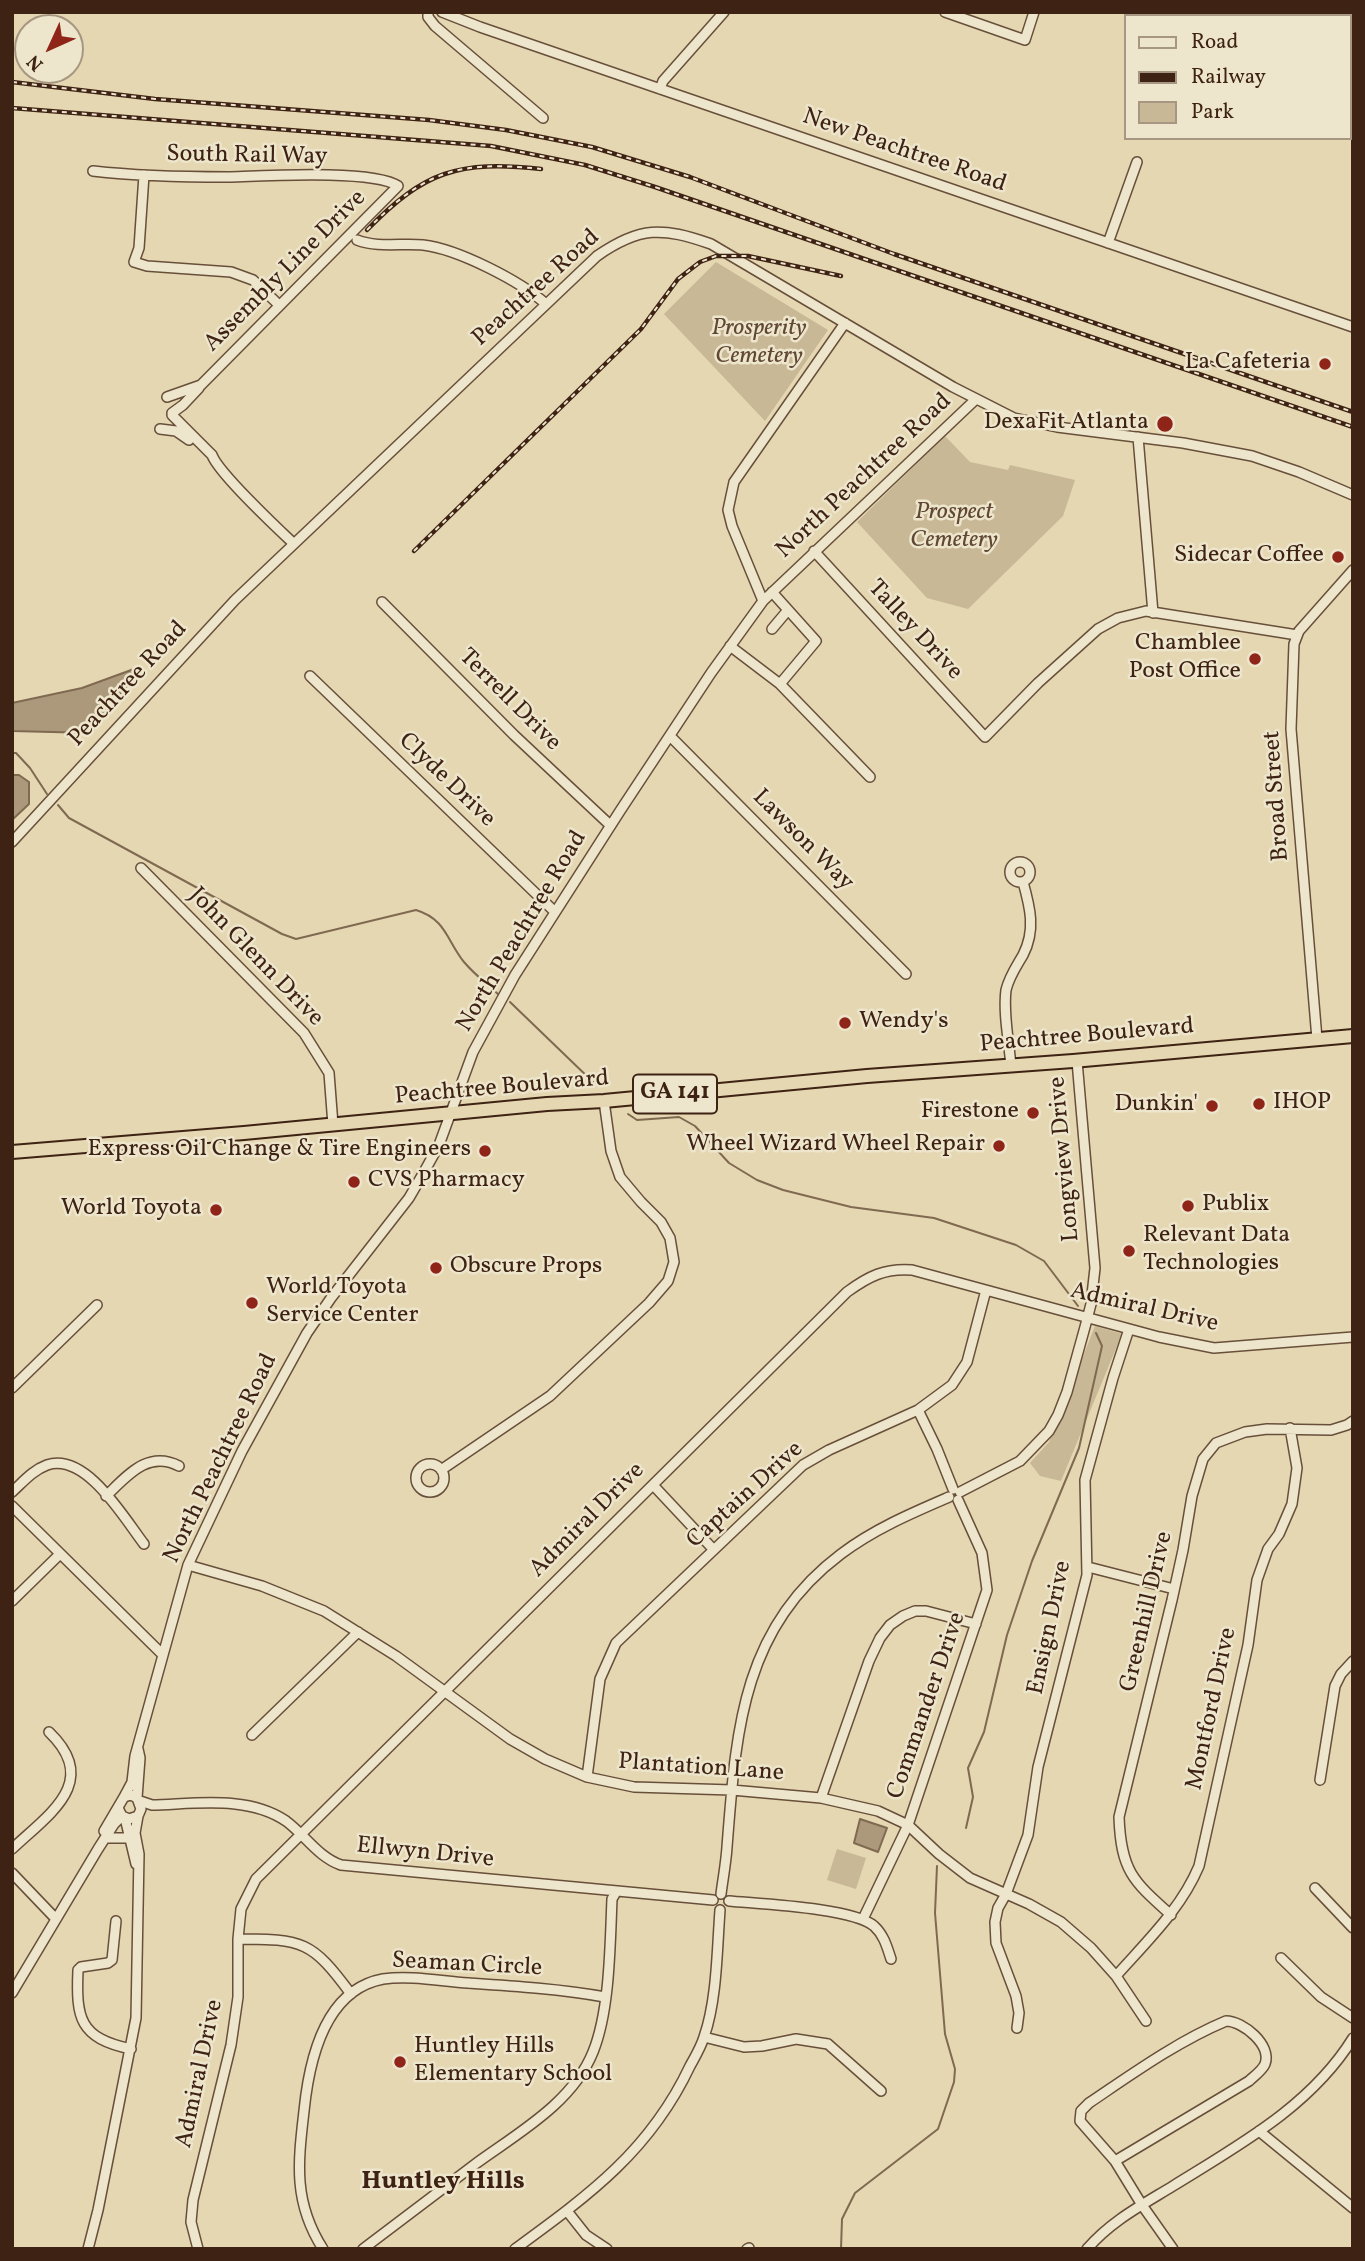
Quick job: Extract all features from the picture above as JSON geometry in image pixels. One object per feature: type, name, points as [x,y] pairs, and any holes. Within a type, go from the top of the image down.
[{"type":"highway","name":"Peachtree Boulevard","points":[[12,1153],[867,1076],[1077,1061],[1353,1036]]},
{"type":"street","points":[[428,12],[428,18],[435,26],[543,118]]},
{"type":"street","name":"New Peachtree Road","points":[[442,12],[1353,327]]},
{"type":"street","points":[[660,89],[663,81],[724,12]]},
{"type":"street","points":[[945,12],[1025,40],[1034,12]]},
{"type":"street","points":[[1108,243],[1137,162]]},
{"type":"street","name":"South Rail Way","points":[[93,170],[144,175],[229,177],[307,174],[379,180],[398,186]]},
{"type":"street","points":[[144,175],[139,247],[134,262],[147,266],[231,272],[253,280],[279,306]]},
{"type":"street","name":"Assembly Line Drive","points":[[214,461],[212,455],[172,414],[398,186]]},
{"type":"street","name":"Peachtree Road","points":[[12,842],[200,636],[293,543],[597,256],[635,234],[667,232],[711,244],[975,400],[1014,418],[1260,458],[1353,495]]},
{"type":"street","points":[[357,240],[367,243],[425,246],[453,253],[531,290],[546,304]]},
{"type":"street","points":[[763,601],[732,527],[728,510],[734,482],[845,323]]},
{"type":"street","name":"Assembly Line Drive","points":[[167,397],[201,385]]},
{"type":"street","name":"North Peachtree Road","points":[[12,1993],[98,1849],[122,1814],[124,1797],[132,1782],[134,1762],[188,1565],[242,1451],[288,1367],[331,1298],[409,1198],[439,1145],[473,1052],[498,1004],[610,825],[763,601],[975,400]]},
{"type":"street","points":[[160,429],[176,431],[185,436],[208,459],[214,461],[293,543]]},
{"type":"street","points":[[1138,437],[1153,613],[1297,635],[1353,570]]},
{"type":"street","name":"Talley Drive","points":[[814,551],[985,737],[1038,683],[1098,629],[1136,612],[1153,613]]},
{"type":"street","points":[[772,592],[816,641],[780,684]]},
{"type":"street","name":"Terrell Drive","points":[[382,602],[514,735],[610,825]]},
{"type":"street","points":[[772,629],[788,610]]},
{"type":"street","name":"Broad Street","points":[[1297,635],[1291,729],[1317,1039]]},
{"type":"street","points":[[730,646],[780,684],[870,777]]},
{"type":"street","name":"Clyde Drive","points":[[310,677],[555,912]]},
{"type":"street","name":"Lawson Way","points":[[670,736],[906,974]]},
{"type":"street","name":"John Glenn Drive","points":[[141,869],[304,1033],[329,1073],[333,1125]]},
{"type":"street","points":[[1012,1066],[1006,991],[1012,973],[1028,944],[1031,928],[1031,915],[1023,881]]},
{"type":"street","name":"Longview Drive","points":[[721,1898],[737,1734],[752,1673],[789,1607],[819,1574],[851,1547],[892,1524],[1010,1468],[1030,1453],[1049,1431],[1058,1415],[1088,1317],[1095,1268],[1077,1061]]},
{"type":"street","points":[[441,1470],[550,1396],[649,1303],[668,1281],[674,1262],[670,1238],[661,1222],[620,1177],[611,1151],[604,1101]]},
{"type":"street","name":"Admiral Drive","points":[[198,2249],[191,2222],[193,2200],[231,2045],[238,1997],[238,1939],[242,1909],[248,1893],[262,1873],[444,1691],[828,1309],[859,1283],[892,1269],[932,1275],[1129,1329],[1214,1348],[1353,1337]]},
{"type":"street","name":"Captain Drive","points":[[587,1777],[600,1679],[616,1643],[803,1465],[829,1450],[918,1410],[952,1385],[961,1374],[973,1343],[986,1290]]},
{"type":"street","points":[[12,1388],[97,1305]]},
{"type":"street","name":"Ensign Drive","points":[[1017,2028],[1019,2013],[1016,1996],[1002,1962],[995,1933],[998,1908],[1028,1835],[1038,1767],[1088,1567],[1084,1518],[1085,1480],[1129,1329]]},
{"type":"street","name":"Commander Drive","points":[[863,1919],[908,1825],[987,1590],[982,1553],[918,1410]]},
{"type":"street","name":"Greenhill Drive","points":[[1171,1915],[1143,1890],[1129,1871],[1122,1853],[1119,1817],[1183,1550],[1198,1473],[1216,1443],[1245,1432],[1290,1428],[1331,1430],[1353,1421]]},
{"type":"street","name":"Montford Drive","points":[[1116,1976],[1171,1915],[1192,1883],[1205,1845],[1248,1645],[1257,1580],[1268,1549],[1279,1534],[1292,1504],[1297,1468],[1290,1428]]},
{"type":"street","points":[[106,1496],[148,1463],[166,1459],[179,1466]]},
{"type":"street","points":[[12,1492],[46,1466],[60,1463],[76,1466],[106,1496],[144,1544]]},
{"type":"street","points":[[653,1485],[713,1549]]},
{"type":"street","points":[[12,1506],[162,1654]]},
{"type":"street","points":[[12,1601],[60,1554]]},
{"type":"street","name":"Plantation Lane","points":[[188,1565],[300,1599],[324,1611],[444,1691],[510,1739],[545,1759],[587,1777],[634,1787],[732,1790],[821,1798],[878,1811],[908,1825],[970,1878],[1061,1922],[1091,1948],[1116,1976],[1146,2021]]},
{"type":"street","points":[[1088,1567],[1174,1589]]},
{"type":"street","points":[[821,1798],[869,1661],[890,1625],[915,1611],[926,1611],[976,1624]]},
{"type":"street","points":[[252,1735],[358,1632]]},
{"type":"street","points":[[1320,1780],[1335,1686],[1353,1661]]},
{"type":"street","points":[[12,1849],[58,1806],[67,1794],[71,1768],[68,1757],[63,1746],[49,1732]]},
{"type":"street","name":"North Peachtree Road","points":[[137,1865],[139,1854],[135,1829],[139,1814],[141,1758],[138,1749]]},
{"type":"street","points":[[124,1797],[131,1796],[139,1800]]},
{"type":"street","name":"Ellwyn Drive","points":[[139,1800],[152,1805],[248,1805],[268,1810],[285,1820],[330,1861],[341,1865],[617,1892],[721,1898],[837,1913],[863,1919]]},
{"type":"street","points":[[122,1814],[132,1819],[152,1805]]},
{"type":"street","points":[[88,2249],[131,2049],[138,1996],[137,1865],[122,1814]]},
{"type":"street","name":"North Peachtree Road","points":[[98,1849],[102,1834],[122,1814]]},
{"type":"street","points":[[107,1838],[129,1838]]},
{"type":"street","points":[[12,1873],[56,1919]]},
{"type":"street","points":[[1315,1888],[1353,1928]]},
{"type":"street","points":[[363,2249],[550,2109],[588,2064],[605,1997],[612,1899],[617,1892]]},
{"type":"street","points":[[515,2249],[567,2211],[621,2164],[661,2120],[676,2098],[704,2037],[713,1989],[720,1910],[715,1907],[721,1898]]},
{"type":"street","points":[[863,1919],[883,1936],[891,1959]]},
{"type":"street","points":[[116,1921],[113,1960],[80,1967],[77,2000],[85,2024],[94,2035],[100,2040],[131,2049]]},
{"type":"street","points":[[238,1939],[275,1939],[304,1946],[328,1963],[351,1994]]},
{"type":"street","points":[[1281,1958],[1321,1997],[1353,2018]]},
{"type":"street","name":"Seaman Circle","points":[[323,2249],[304,2214],[299,2155],[304,2104],[319,2039],[329,2017],[351,1994],[371,1983],[400,1978],[512,1986],[605,1997]]},
{"type":"street","points":[[1115,2161],[1249,2081],[1268,2059],[1255,2037],[1231,2019],[1165,2054],[1089,2103],[1077,2116],[1115,2161],[1173,2249]]},
{"type":"street","points":[[704,2037],[744,2047],[796,2039],[828,2044],[881,2091]]},
{"type":"street","points":[[1087,2249],[1120,2218],[1259,2131],[1311,2090],[1333,2067],[1353,2038]]},
{"type":"street","points":[[1259,2131],[1353,2208]]},
{"type":"street","points":[[567,2211],[586,2235],[607,2249]]},
{"type":"green space","name":"Prosperity Cemetery","points":[[716,262],[828,330],[765,421],[664,314]]},
{"type":"green space","name":"Prospect Cemetery","points":[[945,436],[970,462],[1008,470],[1010,465],[1075,480],[1063,516],[968,609],[927,598],[857,522]]},
{"type":"green space","points":[[1095,1326],[1122,1334],[1061,1481],[1040,1476],[1030,1463],[1049,1442]]},
{"type":"green space","points":[[837,1849],[866,1858],[856,1889],[827,1880]]},
{"type":"shaded area","points":[[134,669],[136,674],[91,733],[12,731],[12,703],[82,688]]},
{"type":"shaded area","points":[[12,775],[19,775],[29,782],[29,804],[12,820]]},
{"type":"shaded area","points":[[860,1819],[887,1828],[878,1852],[854,1843]]},
{"type":"waterway","points":[[12,753],[16,753],[30,768],[47,794]]},
{"type":"waterway","points":[[58,805],[69,818],[282,934],[296,939],[416,910],[426,914],[445,931],[468,966],[498,994]]},
{"type":"waterway","points":[[510,1002],[593,1082]]},
{"type":"waterway","points":[[628,1114],[637,1120],[679,1117],[695,1126],[729,1163],[757,1180],[783,1190],[851,1207],[934,1218],[1016,1245],[1044,1261],[1078,1306]]},
{"type":"waterway","points":[[966,1828],[973,1797],[968,1768],[984,1732],[1007,1635],[1032,1561],[1079,1448],[1102,1346],[1096,1333]]},
{"type":"waterway","points":[[841,2249],[842,2219],[855,2193],[938,2129],[954,2082],[955,2069],[945,2034],[935,1913],[937,1866]]},
{"type":"railway","points":[[12,82],[155,99],[429,120],[506,130],[592,147],[690,177],[894,254],[1353,412]]},
{"type":"railway","points":[[12,108],[491,146],[585,165],[1353,427]]},
{"type":"railway","points":[[367,230],[407,194],[425,182],[445,174],[487,166],[541,169]]},
{"type":"railway","points":[[414,551],[641,329],[678,279],[700,262],[716,256],[748,256],[841,276]]},
{"type":"place","name":"La Cafeteria","points":[[1325,364]]},
{"type":"place","name":"DexaFit Atlanta","points":[[1165,424]]},
{"type":"place","name":"Sidecar Coffee","points":[[1338,557]]},
{"type":"place","name":"Chamblee Post Office","points":[[1255,659]]},
{"type":"place","name":"Wendy's","points":[[845,1023]]},
{"type":"place","name":"IHOP","points":[[1259,1104]]},
{"type":"place","name":"Dunkin'","points":[[1212,1106]]},
{"type":"place","name":"Firestone","points":[[1033,1113]]},
{"type":"place","name":"Wheel Wizard Wheel Repair","points":[[999,1146]]},
{"type":"place","name":"Express Oil Change & Tire Engineers","points":[[485,1151]]},
{"type":"place","name":"CVS Pharmacy","points":[[354,1182]]},
{"type":"place","name":"Publix","points":[[1188,1206]]},
{"type":"place","name":"World Toyota","points":[[216,1210]]},
{"type":"place","name":"Relevant Data Technologies","points":[[1129,1251]]},
{"type":"place","name":"Obscure Props","points":[[436,1268]]},
{"type":"place","name":"World Toyota Service Center","points":[[252,1303]]},
{"type":"place","name":"Huntley Hills Elementary School","points":[[400,2062]]},
{"type":"district","name":"Huntley Hills","points":[[443,2183]]}]
